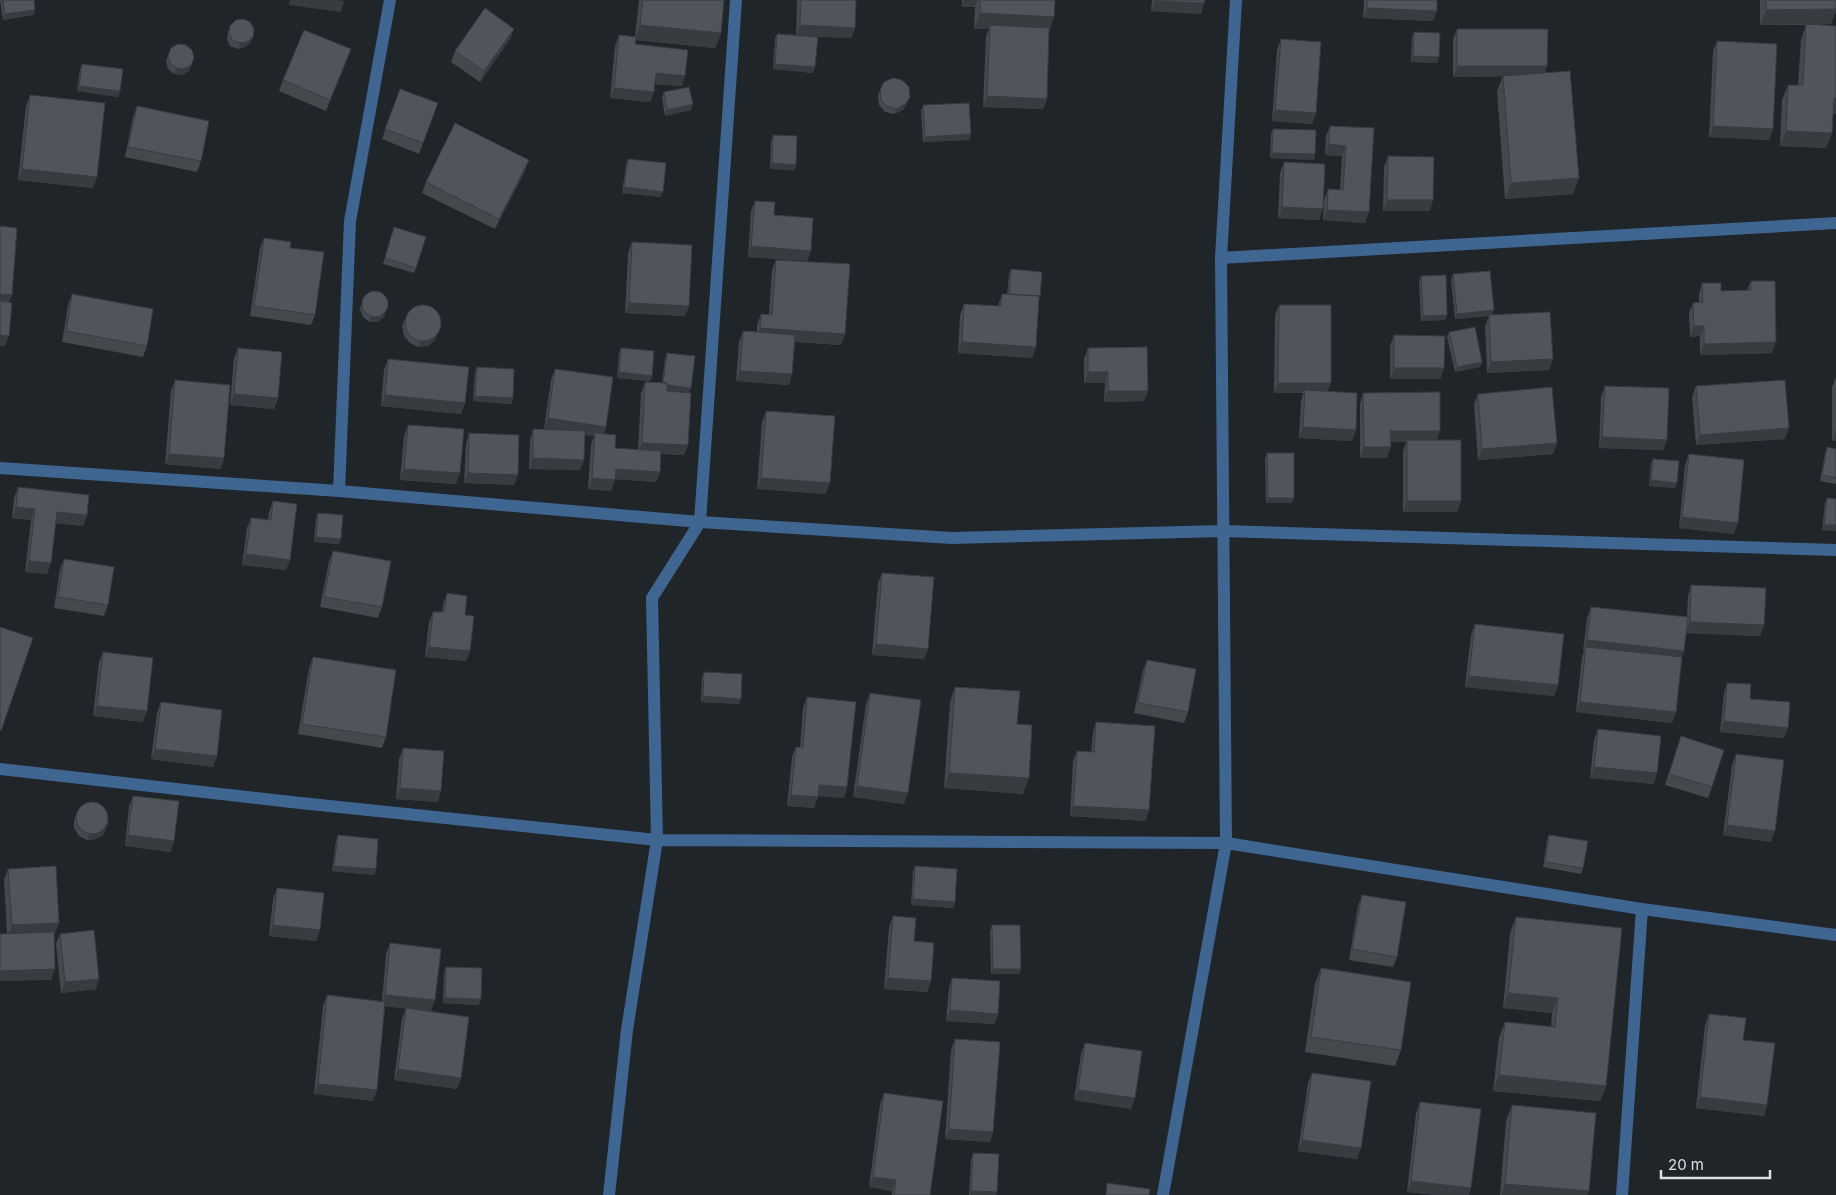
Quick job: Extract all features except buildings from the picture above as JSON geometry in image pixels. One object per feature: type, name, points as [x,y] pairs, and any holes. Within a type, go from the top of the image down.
[{"type":"street","points":[[338,491],[350,222],[390,0]]},
{"type":"street","points":[[609,1195],[627,1030],[657,840],[652,598],[700,522],[736,0]]},
{"type":"street","points":[[1163,1195],[1226,843],[1221,258],[1236,0]]},
{"type":"street","points":[[1221,258],[1836,223]]},
{"type":"street","points":[[0,468],[338,491],[700,522],[952,538],[1223,531],[1836,550]]},
{"type":"street","points":[[0,769],[291,802],[657,840],[1226,843],[1642,909],[1836,935]]},
{"type":"street","points":[[1622,1195],[1642,909]]}]
